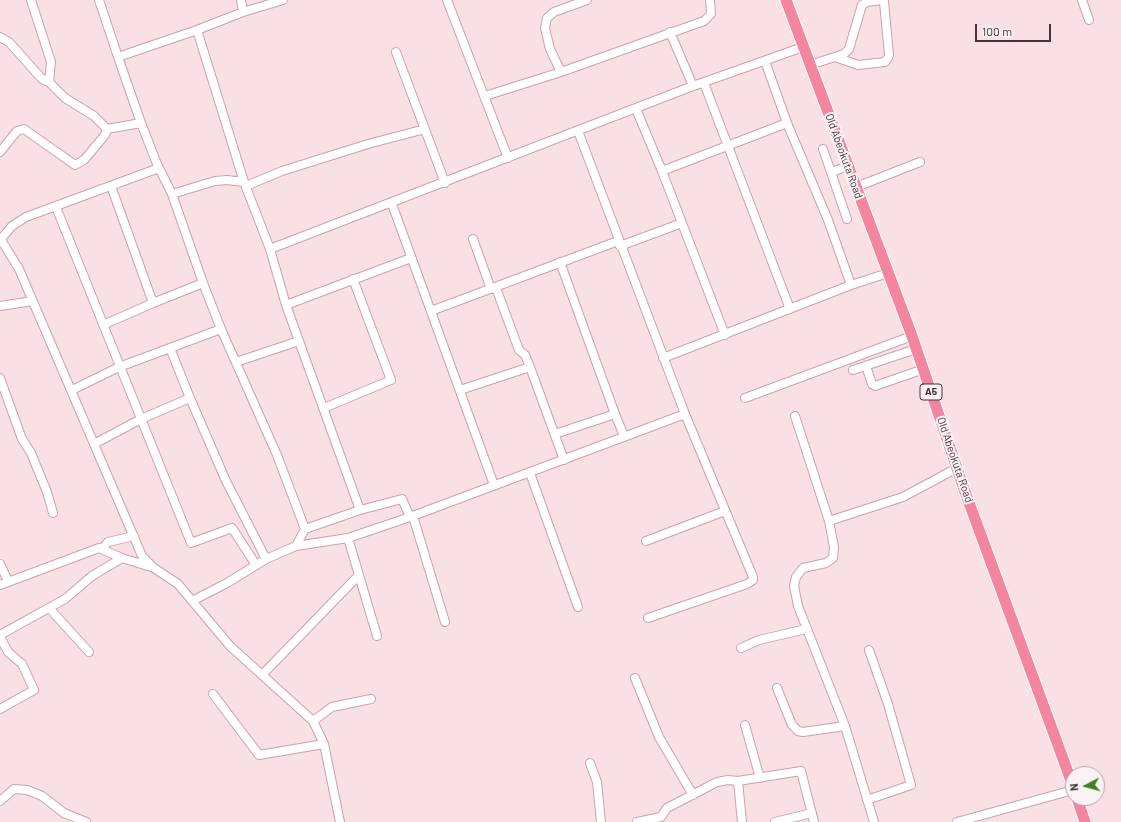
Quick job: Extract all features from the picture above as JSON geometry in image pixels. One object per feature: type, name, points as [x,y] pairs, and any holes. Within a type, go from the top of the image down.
[{"type":"highway","name":"Old Abeokuta Road","points":[[786,0],[912,336],[957,468],[1066,766]]},
{"type":"highway","points":[[1080,806],[1085,822]]},
{"type":"street","points":[[31,0],[51,62],[49,82]]},
{"type":"street","points":[[100,0],[140,123],[172,194],[203,283],[221,329],[277,455],[305,529]]},
{"type":"street","points":[[241,0],[243,12]]},
{"type":"street","points":[[118,57],[197,30],[243,12],[284,0]]},
{"type":"street","points":[[447,0],[508,158]]},
{"type":"street","points":[[561,72],[550,49],[545,28],[547,18],[554,12],[587,0]]},
{"type":"street","points":[[485,96],[561,72],[708,18],[712,10],[710,0]]},
{"type":"street","points":[[810,66],[835,57],[844,54],[849,48],[862,5],[867,2],[881,0],[884,2],[888,58],[885,62],[858,65],[835,57]]},
{"type":"street","points":[[1082,0],[1089,20]]},
{"type":"street","points":[[197,30],[245,184],[270,249],[286,305],[360,510]]},
{"type":"street","points":[[670,32],[693,86]]},
{"type":"street","points":[[0,37],[9,42],[42,79],[49,82],[65,98],[94,116],[107,130]]},
{"type":"street","points":[[270,249],[392,204],[693,86],[803,47]]},
{"type":"street","points":[[396,52],[445,183]]},
{"type":"street","points":[[766,60],[787,123],[828,220],[851,286]]},
{"type":"street","points":[[704,83],[790,309]]},
{"type":"street","points":[[636,109],[662,171],[725,335]]},
{"type":"street","points":[[0,152],[17,130],[24,129],[75,165],[84,160],[107,130],[140,123]]},
{"type":"street","points":[[662,171],[728,147],[787,123]]},
{"type":"street","points":[[172,194],[215,181],[227,180],[245,184],[368,144],[425,130]]},
{"type":"street","points":[[578,131],[663,358],[753,580],[747,584],[648,618]]},
{"type":"street","points":[[823,149],[847,219]]},
{"type":"street","points":[[856,187],[920,162]]},
{"type":"street","points":[[832,172],[848,166]]},
{"type":"street","points":[[159,168],[26,217],[12,226],[0,239],[19,269],[142,556],[154,568],[172,580],[230,646],[313,721],[324,744],[340,822]]},
{"type":"street","points":[[111,186],[153,303]]},
{"type":"street","points":[[392,204],[494,485]]},
{"type":"street","points":[[56,207],[191,543],[232,528],[256,565]]},
{"type":"street","points":[[432,311],[494,289],[560,262],[682,223]]},
{"type":"street","points":[[473,239],[519,350],[524,355],[530,367],[564,460]]},
{"type":"street","points":[[286,305],[411,258]]},
{"type":"street","points":[[560,262],[624,436]]},
{"type":"street","points":[[663,358],[888,273]]},
{"type":"street","points":[[324,408],[390,380],[353,279]]},
{"type":"street","points":[[103,325],[203,283]]},
{"type":"street","points":[[0,306],[33,301]]},
{"type":"street","points":[[72,390],[119,367],[221,329]]},
{"type":"street","points":[[745,398],[912,336]]},
{"type":"street","points":[[236,362],[299,341]]},
{"type":"street","points":[[170,348],[226,481],[266,559]]},
{"type":"street","points":[[853,370],[916,349]]},
{"type":"street","points":[[866,366],[872,384],[875,386],[924,369]]},
{"type":"street","points":[[460,390],[530,367]]},
{"type":"street","points":[[0,378],[22,439],[31,453],[47,492],[53,513]]},
{"type":"street","points":[[94,444],[141,419],[190,398]]},
{"type":"street","points":[[555,434],[615,414]]},
{"type":"street","points":[[192,601],[227,583],[266,559],[296,546],[348,538],[412,517],[685,414]]},
{"type":"street","points":[[795,416],[829,521],[834,547],[834,558],[826,563],[803,568],[796,577],[794,586],[798,606],[806,629],[845,726],[874,822]]},
{"type":"street","points":[[829,521],[904,496],[957,468]]},
{"type":"street","points":[[530,472],[578,607]]},
{"type":"street","points":[[296,546],[305,529],[360,510],[402,499],[412,517],[445,622]]},
{"type":"street","points":[[646,541],[725,511]]},
{"type":"street","points":[[102,549],[108,542],[134,536]]},
{"type":"street","points":[[348,538],[377,636]]},
{"type":"street","points":[[0,585],[92,550],[102,549],[122,558],[154,568]]},
{"type":"street","points":[[0,709],[34,690],[22,664],[8,652],[0,636],[50,608],[79,589],[92,576],[122,558]]},
{"type":"street","points":[[0,564],[8,581]]},
{"type":"street","points":[[262,675],[359,575]]},
{"type":"street","points":[[50,608],[89,652]]},
{"type":"street","points":[[741,648],[759,640],[806,629]]},
{"type":"street","points":[[867,800],[911,785],[888,704],[869,650]]},
{"type":"street","points":[[635,678],[659,737],[693,795]]},
{"type":"street","points":[[777,688],[792,725],[798,731],[845,726]]},
{"type":"street","points":[[213,694],[259,754],[324,744]]},
{"type":"street","points":[[313,721],[332,707],[371,699]]},
{"type":"street","points":[[745,725],[760,778]]},
{"type":"street","points":[[590,763],[598,782],[601,822]]},
{"type":"street","points":[[637,822],[663,819],[668,808],[717,782],[728,780],[738,781],[801,771],[814,822]]},
{"type":"street","points":[[738,781],[742,822]]},
{"type":"street","points":[[0,801],[14,789],[27,790],[40,795],[55,808],[75,820],[86,822]]},
{"type":"street","points":[[957,822],[1065,792]]},
{"type":"street","points":[[775,822],[812,813]]}]
